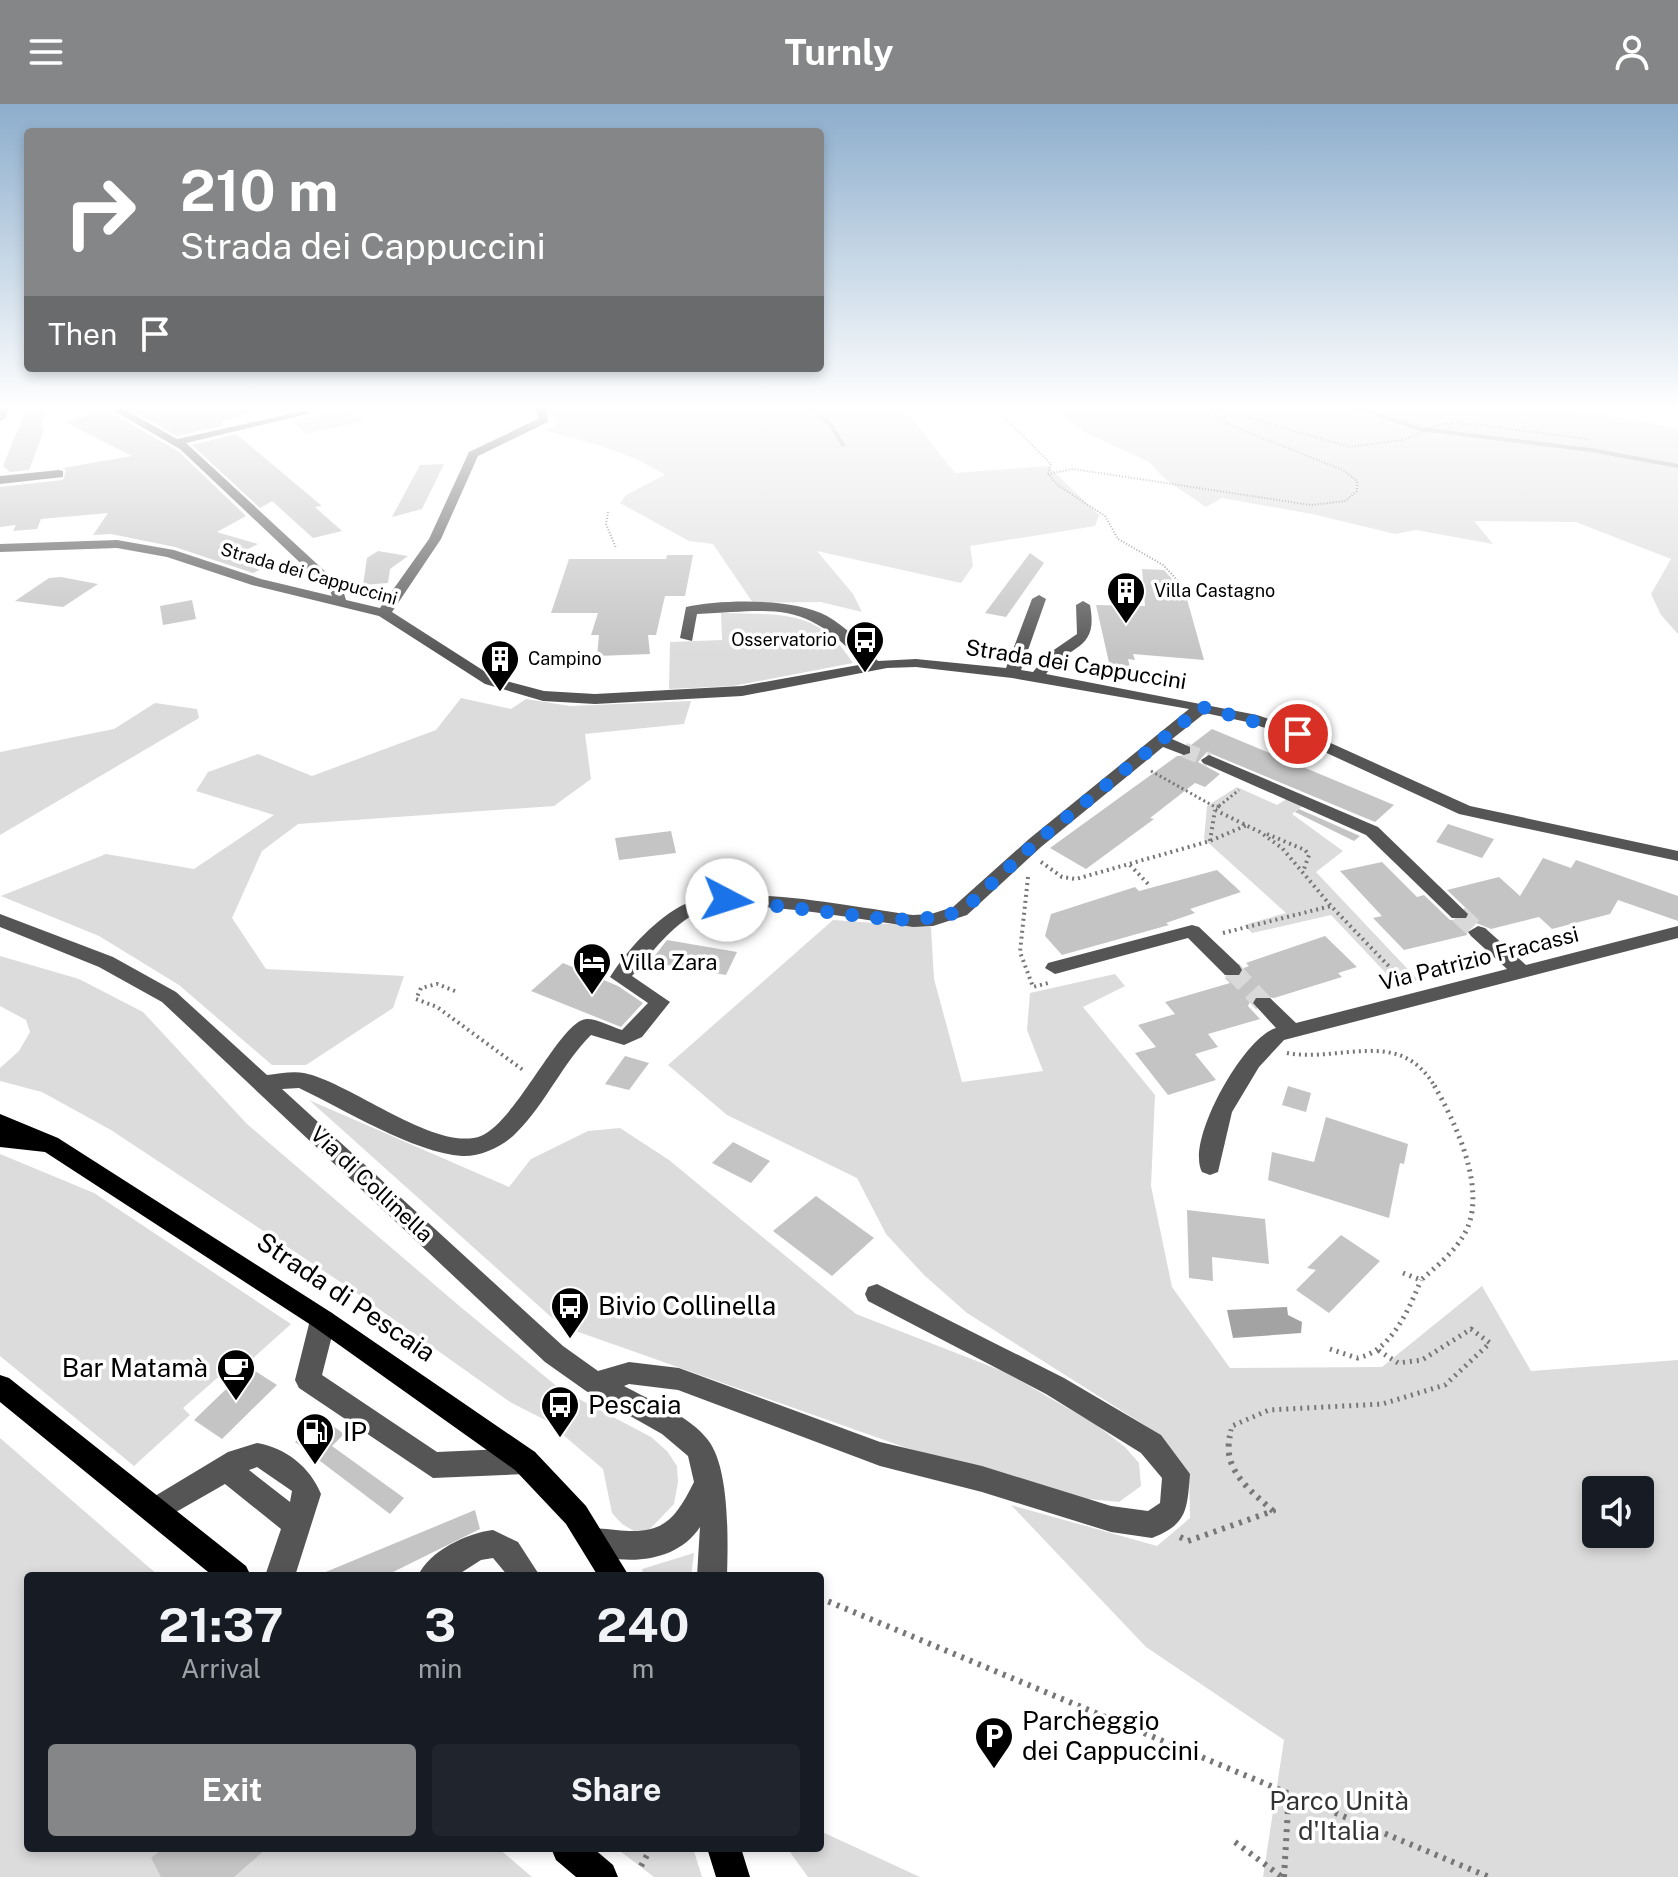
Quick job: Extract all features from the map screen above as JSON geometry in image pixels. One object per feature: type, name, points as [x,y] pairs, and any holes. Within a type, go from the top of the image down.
[{"type":"main road","name":"Strada di Pescaia","points":[[0,1122],[50,1144],[323,1320],[525,1461],[561,1497],[595,1541],[612,1572]]},
{"type":"main road","points":[[0,1139],[50,1144]]},
{"type":"main road","points":[[0,1386],[231,1572]]},
{"type":"main road","points":[[573,1852],[601,1877]]},
{"type":"main road","points":[[725,1852],[733,1877]]},
{"type":"street","points":[[229,490],[337,590],[340,602]]},
{"type":"street","points":[[384,613],[435,539],[457,490]]},
{"type":"street","name":"Strada dei Cappuccini","points":[[0,548],[133,545],[384,613],[490,681],[553,697],[742,691],[874,666],[922,663],[1012,673],[1202,707],[1298,734],[1465,810],[1678,856]]},
{"type":"street","points":[[1012,673],[1039,599]]},
{"type":"street","points":[[1037,677],[1053,657],[1085,637],[1088,629],[1083,605]]},
{"type":"street","points":[[687,638],[691,610],[761,609],[807,614],[828,623],[874,666]]},
{"type":"street","points":[[264,1083],[301,1080],[437,1143],[471,1149],[486,1146],[501,1137],[587,1026],[624,1038],[635,1032],[650,1015],[660,1002],[657,997],[620,977],[659,932],[692,908],[740,899],[893,920],[933,920],[973,901],[1035,843],[1202,707]]},
{"type":"street","points":[[1162,741],[1184,750]]},
{"type":"street","points":[[1209,760],[1372,831],[1459,914]]},
{"type":"street","name":"Via di Collinella","points":[[0,920],[106,962],[169,997],[554,1354],[595,1383],[689,1437],[703,1456],[714,1520],[712,1572]]},
{"type":"street","points":[[1055,968],[1192,931],[1232,970]]},
{"type":"street","points":[[1478,932],[1523,973]]},
{"type":"street","name":"Via Patrizio Fracassi","points":[[1210,1166],[1215,1132],[1223,1109],[1266,1044],[1277,1035],[1678,932]]},
{"type":"street","points":[[1263,1003],[1291,1030]]},
{"type":"street","points":[[595,1383],[629,1373],[679,1379],[880,1454],[982,1479],[1111,1519],[1152,1525],[1173,1510],[1176,1474],[1151,1444],[1055,1386],[877,1294]]},
{"type":"street","points":[[323,1320],[308,1380],[433,1465],[525,1461]]},
{"type":"street","points":[[155,1511],[226,1468],[299,1526],[282,1572]]},
{"type":"street","points":[[595,1541],[645,1548],[664,1542],[691,1518],[706,1486]]},
{"type":"street","points":[[439,1572],[466,1554],[492,1545],[505,1549],[522,1572]]},
{"type":"path","points":[[1065,490],[1105,516],[1106,525],[1127,548],[1154,559],[1176,576],[1191,600]]},
{"type":"path","points":[[1210,490],[1311,505],[1345,501],[1357,490]]},
{"type":"path","points":[[608,512],[606,524],[616,548]]},
{"type":"path","points":[[1135,762],[1260,832],[1305,850],[1309,855],[1304,869]]},
{"type":"path","points":[[1210,841],[1217,808],[1229,797]]},
{"type":"path","points":[[1035,843],[1032,851],[1038,859],[1067,878],[1080,878],[1210,841],[1247,825]]},
{"type":"path","points":[[1260,832],[1304,869],[1331,906],[1419,998]]},
{"type":"path","points":[[1129,864],[1150,886]]},
{"type":"path","points":[[1220,934],[1248,926],[1250,929],[1331,906]]},
{"type":"path","points":[[455,991],[437,984],[421,988],[416,999],[437,1007],[492,1045],[540,1085]]},
{"type":"path","points":[[1266,1044],[1302,1058],[1351,1050],[1385,1051],[1421,1066],[1464,1147],[1469,1184],[1469,1223],[1443,1261],[1421,1280],[1394,1328],[1376,1349],[1364,1357],[1349,1358],[1330,1349]]},
{"type":"path","points":[[1403,1273],[1421,1280]]},
{"type":"path","points":[[1152,1525],[1188,1541],[1273,1511],[1234,1474],[1225,1447],[1232,1426],[1269,1410],[1382,1404],[1445,1385],[1490,1343],[1471,1329],[1422,1360],[1398,1363],[1376,1349]]},
{"type":"path","points":[[824,1600],[1489,1877]]},
{"type":"path","points":[[1283,1877],[1289,1791]]},
{"type":"path","points":[[1235,1842],[1283,1877]]},
{"type":"path","points":[[641,1866],[649,1852]]},
{"type":"green space","points":[[636,490],[1073,490],[1099,515],[1095,526],[970,546],[973,566],[961,583],[817,551],[853,594],[862,612],[821,602],[753,603],[713,544],[689,541],[620,503],[626,495]]},
{"type":"green space","points":[[1181,490],[1678,490],[1678,634],[1661,615],[1651,594],[1671,559],[1576,522],[1474,521],[1493,544],[1416,530],[1395,534],[1312,514],[1222,498],[1206,507]]},
{"type":"green space","points":[[721,613],[780,615],[812,624],[840,645],[853,663],[733,686],[669,689],[670,642],[722,640]]},
{"type":"green space","points":[[461,698],[511,709],[526,699],[570,706],[691,701],[684,724],[585,734],[591,779],[554,806],[298,824],[262,851],[232,918],[266,969],[404,976],[393,1008],[306,1065],[272,1065],[179,985],[99,936],[1,896],[106,854],[194,869],[274,815],[196,791],[208,772],[258,754],[312,776],[436,730]]},
{"type":"green space","points":[[155,703],[197,709],[199,718],[0,835],[0,752],[114,729]]},
{"type":"green space","points":[[1237,787],[1277,805],[1288,798],[1304,805],[1292,814],[1343,851],[1316,872],[1418,980],[1399,987],[1331,915],[1252,933],[1244,925],[1286,913],[1204,839],[1207,806]]},
{"type":"green space","name":"Parco Unità d'Italia","points":[[833,920],[931,927],[934,979],[962,1082],[1043,1071],[1027,1030],[1030,993],[1115,974],[1125,986],[1083,1007],[1155,1095],[1151,1186],[1172,1287],[1230,1368],[1382,1367],[1482,1286],[1531,1371],[1678,1360],[1678,1877],[1263,1877],[1284,1740],[1146,1647],[1011,1505],[1157,1546],[1190,1518],[1189,1474],[1157,1433],[967,1313],[924,1275],[886,1234],[857,1178],[727,1115],[668,1065]]},
{"type":"green space","points":[[0,956],[79,979],[143,1012],[247,1124],[457,1304],[560,1389],[651,1437],[667,1451],[677,1466],[674,1504],[649,1530],[634,1531],[622,1524],[612,1513],[603,1469],[547,1421],[510,1402],[348,1287],[111,1130],[42,1092],[0,1081],[0,1068],[19,1051],[30,1032],[26,1020],[0,1006]]},
{"type":"green space","points":[[309,1100],[509,1187],[531,1159],[588,1131],[620,1128],[669,1160],[856,1314],[1005,1372],[1095,1424],[1125,1447],[1139,1463],[1141,1486],[1119,1502],[1079,1498],[904,1447],[570,1329],[550,1316]]},
{"type":"green space","points":[[0,1154],[94,1193],[291,1324],[232,1377],[224,1372],[183,1408],[190,1415],[134,1466],[0,1356]]},
{"type":"green space","points":[[0,1438],[154,1572],[24,1572],[24,1852],[503,1852],[532,1877],[0,1877]]},
{"type":"green space","points":[[694,1553],[692,1572],[643,1572],[642,1569]]},
{"type":"green space","points":[[824,1833],[920,1877],[808,1877],[790,1852],[824,1852]]},
{"type":"green space","points":[[621,1852],[694,1852],[702,1877],[654,1877]]},
{"type":"shaded area","points":[[1287,1307],[1288,1315],[1302,1322],[1301,1333],[1233,1338],[1227,1310]]},
{"type":"building","points":[[0,490],[219,490],[246,516],[217,532],[258,544],[246,550],[277,561],[253,573],[175,547],[111,534],[93,535],[108,513],[41,519],[37,529],[13,531],[16,525],[0,527]]},
{"type":"building","points":[[240,490],[303,490],[322,506],[315,507],[342,531],[313,538],[272,501],[260,508]]},
{"type":"building","points":[[407,490],[431,490],[422,509],[392,517]]},
{"type":"building","points":[[378,551],[408,556],[390,569],[388,583],[363,585],[367,558]]},
{"type":"building","points":[[1030,553],[1044,563],[1006,617],[985,613]]},
{"type":"building","points":[[667,555],[693,555],[685,596],[665,596],[656,635],[648,635],[650,654],[597,656],[599,635],[591,635],[598,613],[551,613],[569,559],[666,559]]},
{"type":"building","points":[[1142,569],[1164,570],[1172,579],[1174,592],[1185,592],[1204,660],[1133,654],[1135,660],[1128,659],[1130,667],[1110,667],[1096,605],[1145,606]]},
{"type":"building","points":[[61,577],[98,584],[63,607],[15,601],[49,578]]},
{"type":"building","points":[[192,600],[196,619],[163,625],[160,606]]},
{"type":"building","points":[[1212,729],[1394,805],[1375,822],[1207,752],[1198,762],[1220,774],[1205,787],[1195,783],[1150,818],[1154,819],[1086,869],[1050,848],[1177,756],[1192,755],[1191,745]]},
{"type":"building","points":[[1299,809],[1360,836],[1354,841],[1295,812]]},
{"type":"building","points":[[1448,824],[1494,839],[1482,858],[1436,842]]},
{"type":"building","points":[[671,831],[676,853],[619,860],[615,838]]},
{"type":"building","points":[[1543,858],[1571,868],[1576,860],[1678,896],[1678,921],[1618,900],[1610,914],[1552,929],[1539,917],[1491,929],[1476,923],[1466,929],[1467,935],[1404,950],[1373,918],[1382,916],[1340,871],[1382,862],[1417,897],[1424,895],[1450,920],[1466,921],[1470,912],[1447,890],[1499,877],[1520,896]]},
{"type":"building","points":[[1217,870],[1241,892],[1190,909],[1195,913],[1166,923],[1169,925],[1062,955],[1045,936],[1051,914],[1135,887],[1139,891]]},
{"type":"building","points":[[1325,936],[1357,967],[1338,973],[1342,977],[1274,998],[1253,996],[1248,1006],[1260,1019],[1208,1034],[1218,1047],[1195,1054],[1216,1080],[1168,1095],[1135,1053],[1156,1047],[1138,1025],[1175,1014],[1165,1002],[1230,983],[1225,978],[1242,977],[1244,968],[1249,966],[1246,963]]},
{"type":"building","points":[[667,940],[737,952],[726,975],[650,962]]},
{"type":"building","name":"Villa Zara","points":[[563,963],[618,986],[643,1003],[621,1027],[531,991]]},
{"type":"building","points":[[625,1056],[649,1063],[629,1090],[605,1084]]},
{"type":"building","points":[[1288,1086],[1311,1093],[1306,1112],[1282,1105]]},
{"type":"building","points":[[1326,1117],[1408,1144],[1404,1164],[1400,1163],[1389,1218],[1268,1180],[1272,1152],[1314,1162]]},
{"type":"building","points":[[733,1142],[770,1161],[751,1183],[712,1163]]},
{"type":"building","points":[[816,1196],[874,1238],[832,1276],[773,1231]]},
{"type":"building","points":[[1187,1210],[1265,1219],[1269,1264],[1212,1257],[1213,1281],[1189,1278]]},
{"type":"building","points":[[1341,1235],[1380,1261],[1329,1313],[1296,1290],[1316,1270],[1307,1268]]},
{"type":"building","name":"Bar Matamà","points":[[249,1367],[277,1385],[222,1439],[194,1420]]},
{"type":"building","points":[[322,1418],[344,1434],[332,1446],[404,1498],[390,1514],[295,1442]]},
{"type":"building","points":[[475,1510],[480,1529],[393,1572],[326,1572]]},
{"type":"building","points":[[159,1852],[262,1852],[234,1877],[161,1877],[151,1858]]},
{"type":"tunnel","points":[[1184,750],[1209,760]]},
{"type":"tunnel","points":[[1459,914],[1478,932]]},
{"type":"tunnel","points":[[1232,970],[1263,1003]]},
{"type":"place","name":"Villa Castagno","points":[[1126,625]]},
{"type":"place","name":"Osservatorio","points":[[865,674]]},
{"type":"place","name":"Campino","points":[[500,693]]},
{"type":"place","name":"Villa Zara","points":[[592,996]]},
{"type":"place","name":"Bivio Collinella","points":[[570,1340]]},
{"type":"place","name":"Bar Matamà","points":[[236,1402]]},
{"type":"place","name":"Pescaia","points":[[560,1439]]},
{"type":"place","name":"IP","points":[[315,1466]]},
{"type":"place","name":"Parcheggio dei Cappuccini","points":[[994,1770]]},
{"type":"route","points":[[727,900],[740,899],[893,920],[946,917],[973,901],[1035,843],[1202,707],[1265,722],[1298,734]]}]
